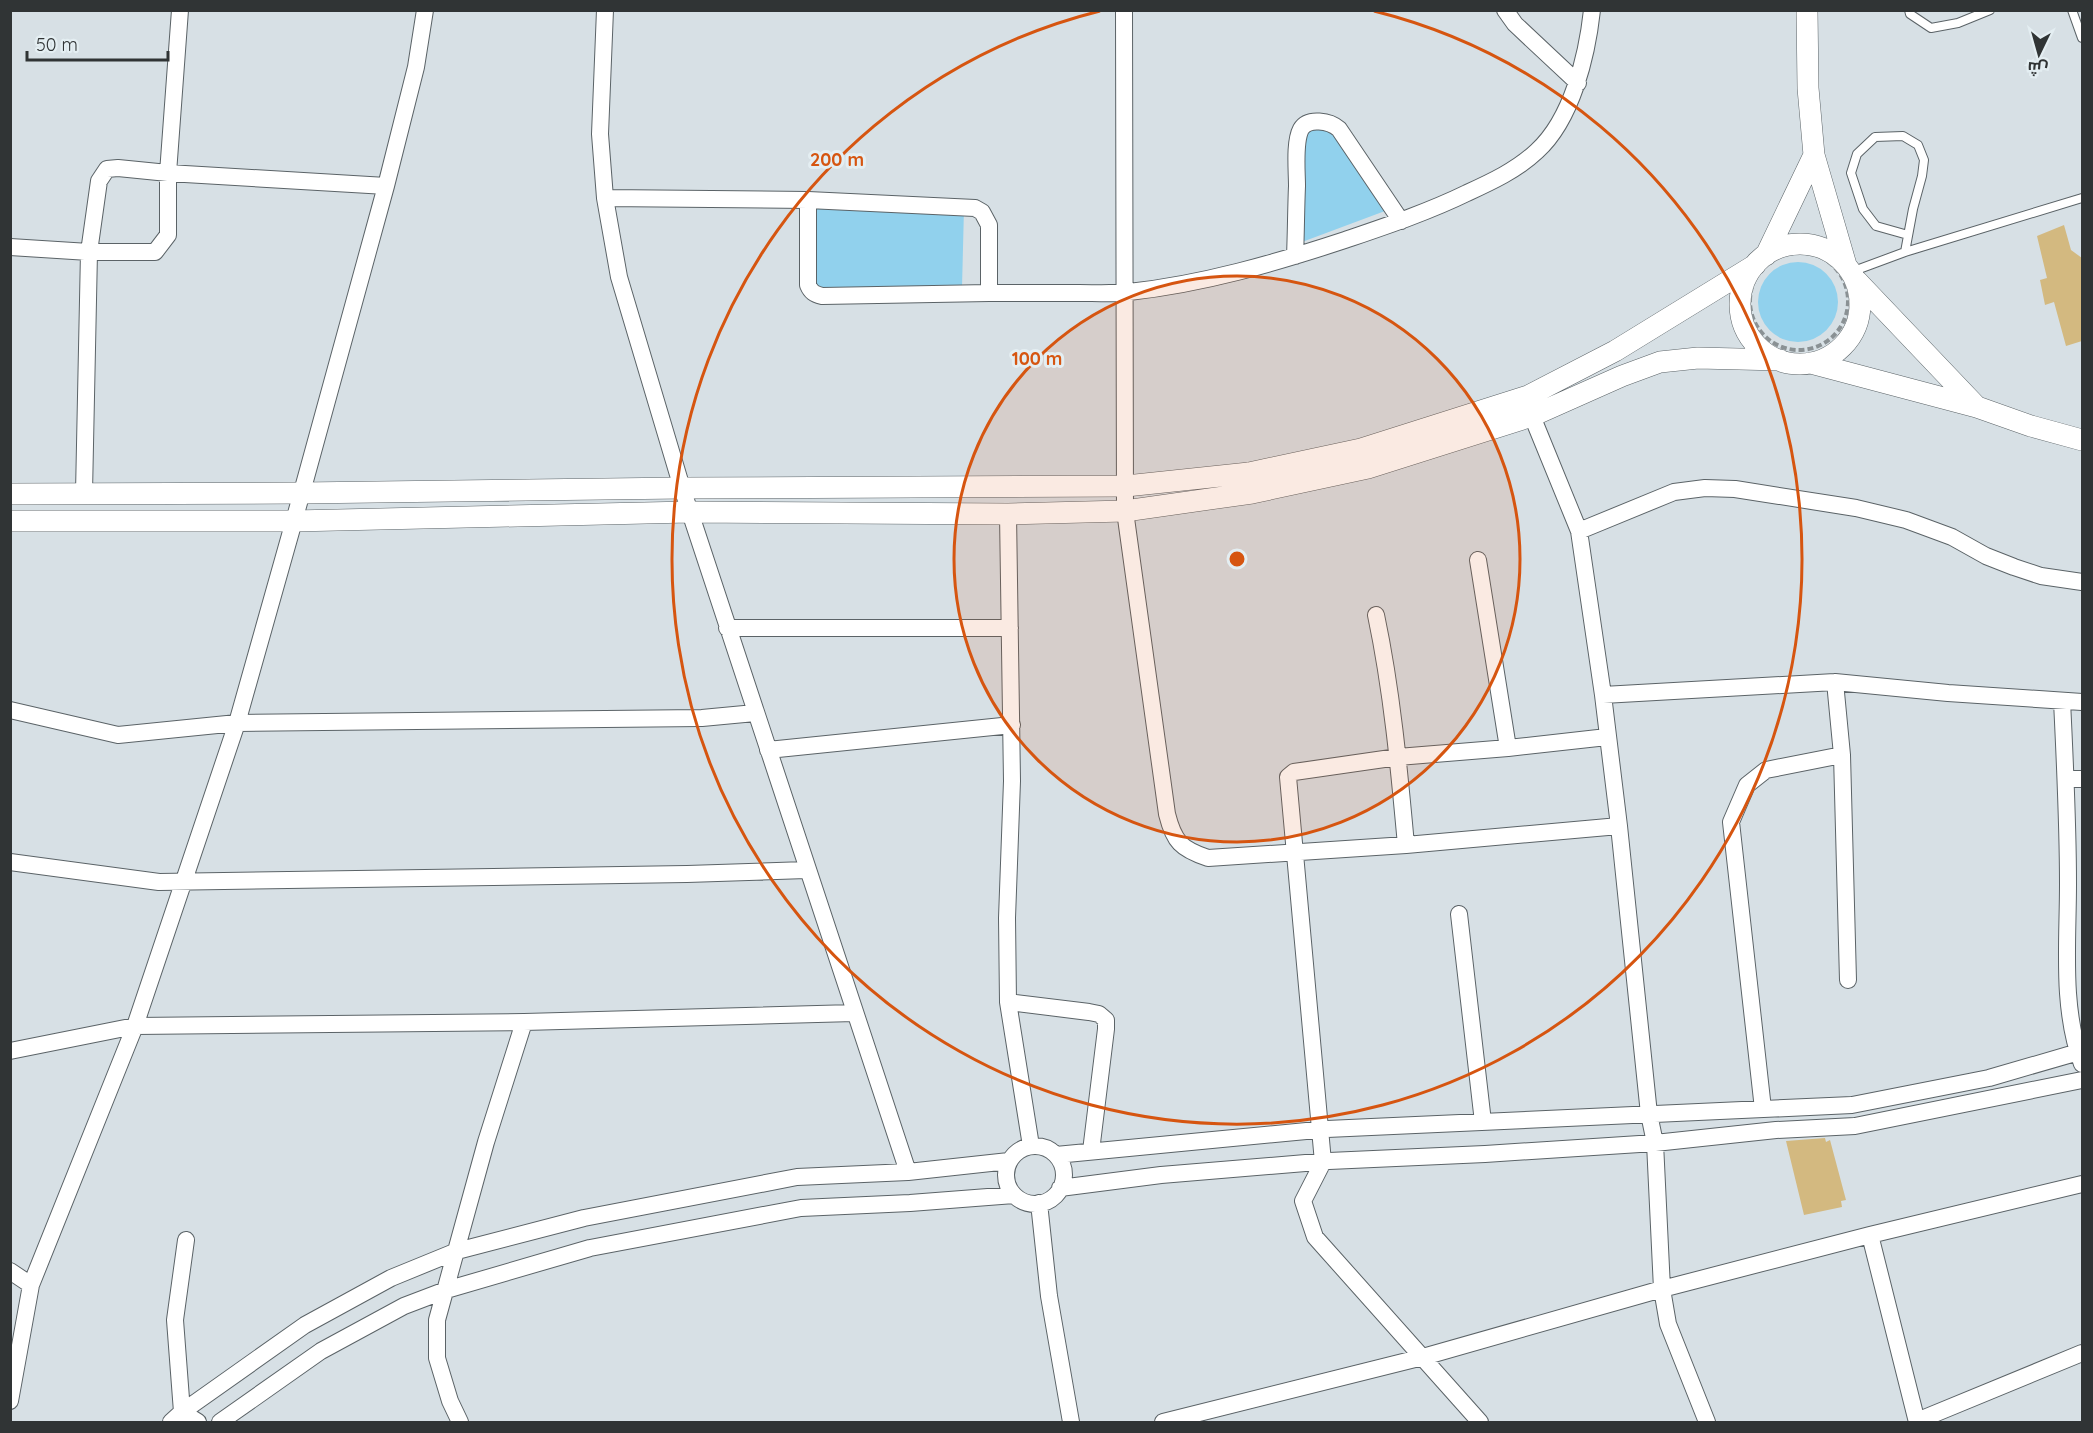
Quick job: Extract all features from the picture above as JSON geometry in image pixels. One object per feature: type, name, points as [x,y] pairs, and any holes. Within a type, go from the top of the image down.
[{"type":"street","points":[[10,248],[89,252],[155,252],[168,235],[168,173],[180,10]]},
{"type":"street","points":[[10,1401],[31,1285],[135,1026],[182,880],[237,723],[386,186],[416,67],[425,10]]},
{"type":"street","points":[[605,10],[600,134],[605,198],[619,277],[681,489],[908,1172]]},
{"type":"street","points":[[1114,10],[1124,11],[1125,511],[1167,814],[1172,832],[1181,845],[1193,853],[1208,858],[1406,845],[1619,826]]},
{"type":"street","points":[[1505,10],[1532,40],[1578,83]]},
{"type":"street","points":[[808,200],[808,285],[811,291],[822,296],[1126,292],[1173,286],[1295,256],[1401,221],[1443,205],[1494,180],[1538,151],[1557,126],[1578,83],[1587,50],[1592,10]]},
{"type":"street","points":[[1807,10],[1808,88],[1814,155],[1860,301],[1858,322],[1847,341],[1831,356],[1811,363],[1795,364],[1780,360],[1765,352],[1753,341],[1745,327],[1741,311],[1741,295],[1746,279],[1760,260],[1814,155]]},
{"type":"street","points":[[1295,256],[1296,155],[1301,128],[1306,124],[1315,122],[1333,124],[1339,129],[1401,221]]},
{"type":"street","points":[[84,493],[89,252],[99,181],[107,169],[386,186]]},
{"type":"street","points":[[605,198],[808,200],[975,208],[982,212],[990,225],[989,293]]},
{"type":"street","points":[[10,494],[1126,486],[1249,473],[1361,449],[1527,396],[1615,351],[1779,248],[1808,244],[1828,252],[1851,272],[1977,407]]},
{"type":"street","points":[[10,521],[294,521],[689,512],[1008,514],[1125,511],[1252,493],[1368,468],[1532,416],[1622,376],[1660,362],[1698,358],[1780,360]]},
{"type":"street","points":[[1811,363],[1977,407],[2031,426],[2082,440]]},
{"type":"street","points":[[1527,396],[1532,416],[1579,531],[1603,695],[1649,1114],[1655,1143],[1662,1289],[1668,1324],[1707,1422]]},
{"type":"street","points":[[1579,531],[1674,492],[1705,488],[1735,489],[1856,507],[1906,520],[1952,537],[1986,556],[2014,567],[2041,576],[2082,582]]},
{"type":"street","points":[[1008,514],[1012,726],[1007,918],[1008,1002],[1031,1146]]},
{"type":"street","points":[[1479,560],[1508,748]]},
{"type":"street","points":[[1376,615],[1384,654],[1398,757],[1406,845]]},
{"type":"street","points":[[727,628],[1010,628]]},
{"type":"street","points":[[1603,695],[1835,682],[1948,693],[2082,702]]},
{"type":"street","points":[[1835,682],[1842,755],[1848,980]]},
{"type":"street","points":[[1056,1155],[1320,1129],[1852,1105],[1989,1078],[2081,1056],[2067,990],[2075,883],[2074,779],[2062,702]]},
{"type":"street","points":[[10,710],[118,735],[237,723],[702,718],[755,713]]},
{"type":"street","points":[[768,750],[1012,726]]},
{"type":"street","points":[[1480,1422],[1315,1237],[1303,1201],[1323,1162],[1288,782],[1290,774],[1294,772],[1398,757],[1608,737]]},
{"type":"street","points":[[1762,1110],[1731,822],[1747,785],[1766,770],[1842,755]]},
{"type":"street","points":[[10,862],[159,882],[806,870]]},
{"type":"street","points":[[1458,914],[1483,1122]]},
{"type":"street","points":[[1008,1002],[1089,1012],[1099,1014],[1106,1020],[1092,1151]]},
{"type":"street","points":[[10,1051],[135,1026],[524,1022],[854,1013]]},
{"type":"street","points":[[460,1422],[450,1401],[437,1358],[437,1320],[486,1142],[524,1022]]},
{"type":"street","points":[[1060,1188],[1161,1175],[1323,1162],[1655,1143],[1776,1130],[1855,1126],[2082,1080]]},
{"type":"street","points":[[1031,1146],[1048,1149],[1056,1155],[1063,1171],[1060,1188],[1047,1201],[1030,1203],[1014,1195],[1006,1179],[1009,1161],[1014,1154],[1031,1146]]},
{"type":"street","points":[[176,1417],[305,1325],[391,1278],[457,1251],[584,1218],[797,1177],[908,1172],[1009,1161]]},
{"type":"street","points":[[1163,1422],[1423,1357],[1662,1289],[1870,1235],[2082,1184]]},
{"type":"street","points":[[220,1422],[321,1352],[404,1306],[446,1290],[590,1248],[801,1208],[1014,1195]]},
{"type":"street","points":[[1039,1203],[1049,1296],[1071,1422]]},
{"type":"street","points":[[1870,1235],[1917,1422],[2082,1353]]},
{"type":"street","points":[[176,1417],[176,1320],[186,1240]]},
{"type":"street","points":[[10,1271],[31,1285]]},
{"type":"street","points":[[176,1417],[198,1422]]},
{"type":"lane","points":[[1909,10],[1910,14],[1931,28],[1958,23],[1990,10]]},
{"type":"lane","points":[[2072,10],[2082,38]]},
{"type":"lane","points":[[1905,252],[1913,209],[1923,176],[1924,160],[1918,145],[1904,136],[1875,137],[1857,154],[1851,173],[1863,209],[1876,226],[1908,235]]},
{"type":"lane","points":[[1851,272],[1905,252],[2082,198]]},
{"type":"path","points":[[1806,252],[1824,259],[1839,271],[1847,289],[1848,308],[1842,326],[1829,341],[1811,349],[1792,350],[1774,344],[1759,331],[1751,314],[1750,294],[1756,276],[1769,262],[1787,253],[1806,252]]},
{"type":"shaded area","points":[[1329,126],[1385,211],[1302,242],[1297,129]]},
{"type":"shaded area","points":[[799,201],[964,208],[962,288],[803,288]]},
{"type":"shaded area","points":[[1798,262],[1813,265],[1826,274],[1835,287],[1838,302],[1835,317],[1826,330],[1813,339],[1798,342],[1783,339],[1770,330],[1761,317],[1758,302],[1761,287],[1770,274],[1783,265]]},
{"type":"building","points":[[2064,225],[2071,250],[2082,258],[2082,341],[2066,346],[2054,302],[2045,305],[2040,280],[2047,278],[2037,236]]},
{"type":"building","points":[[1825,1138],[1826,1142],[1830,1140],[1846,1200],[1841,1201],[1842,1207],[1804,1215],[1786,1141]]}]
